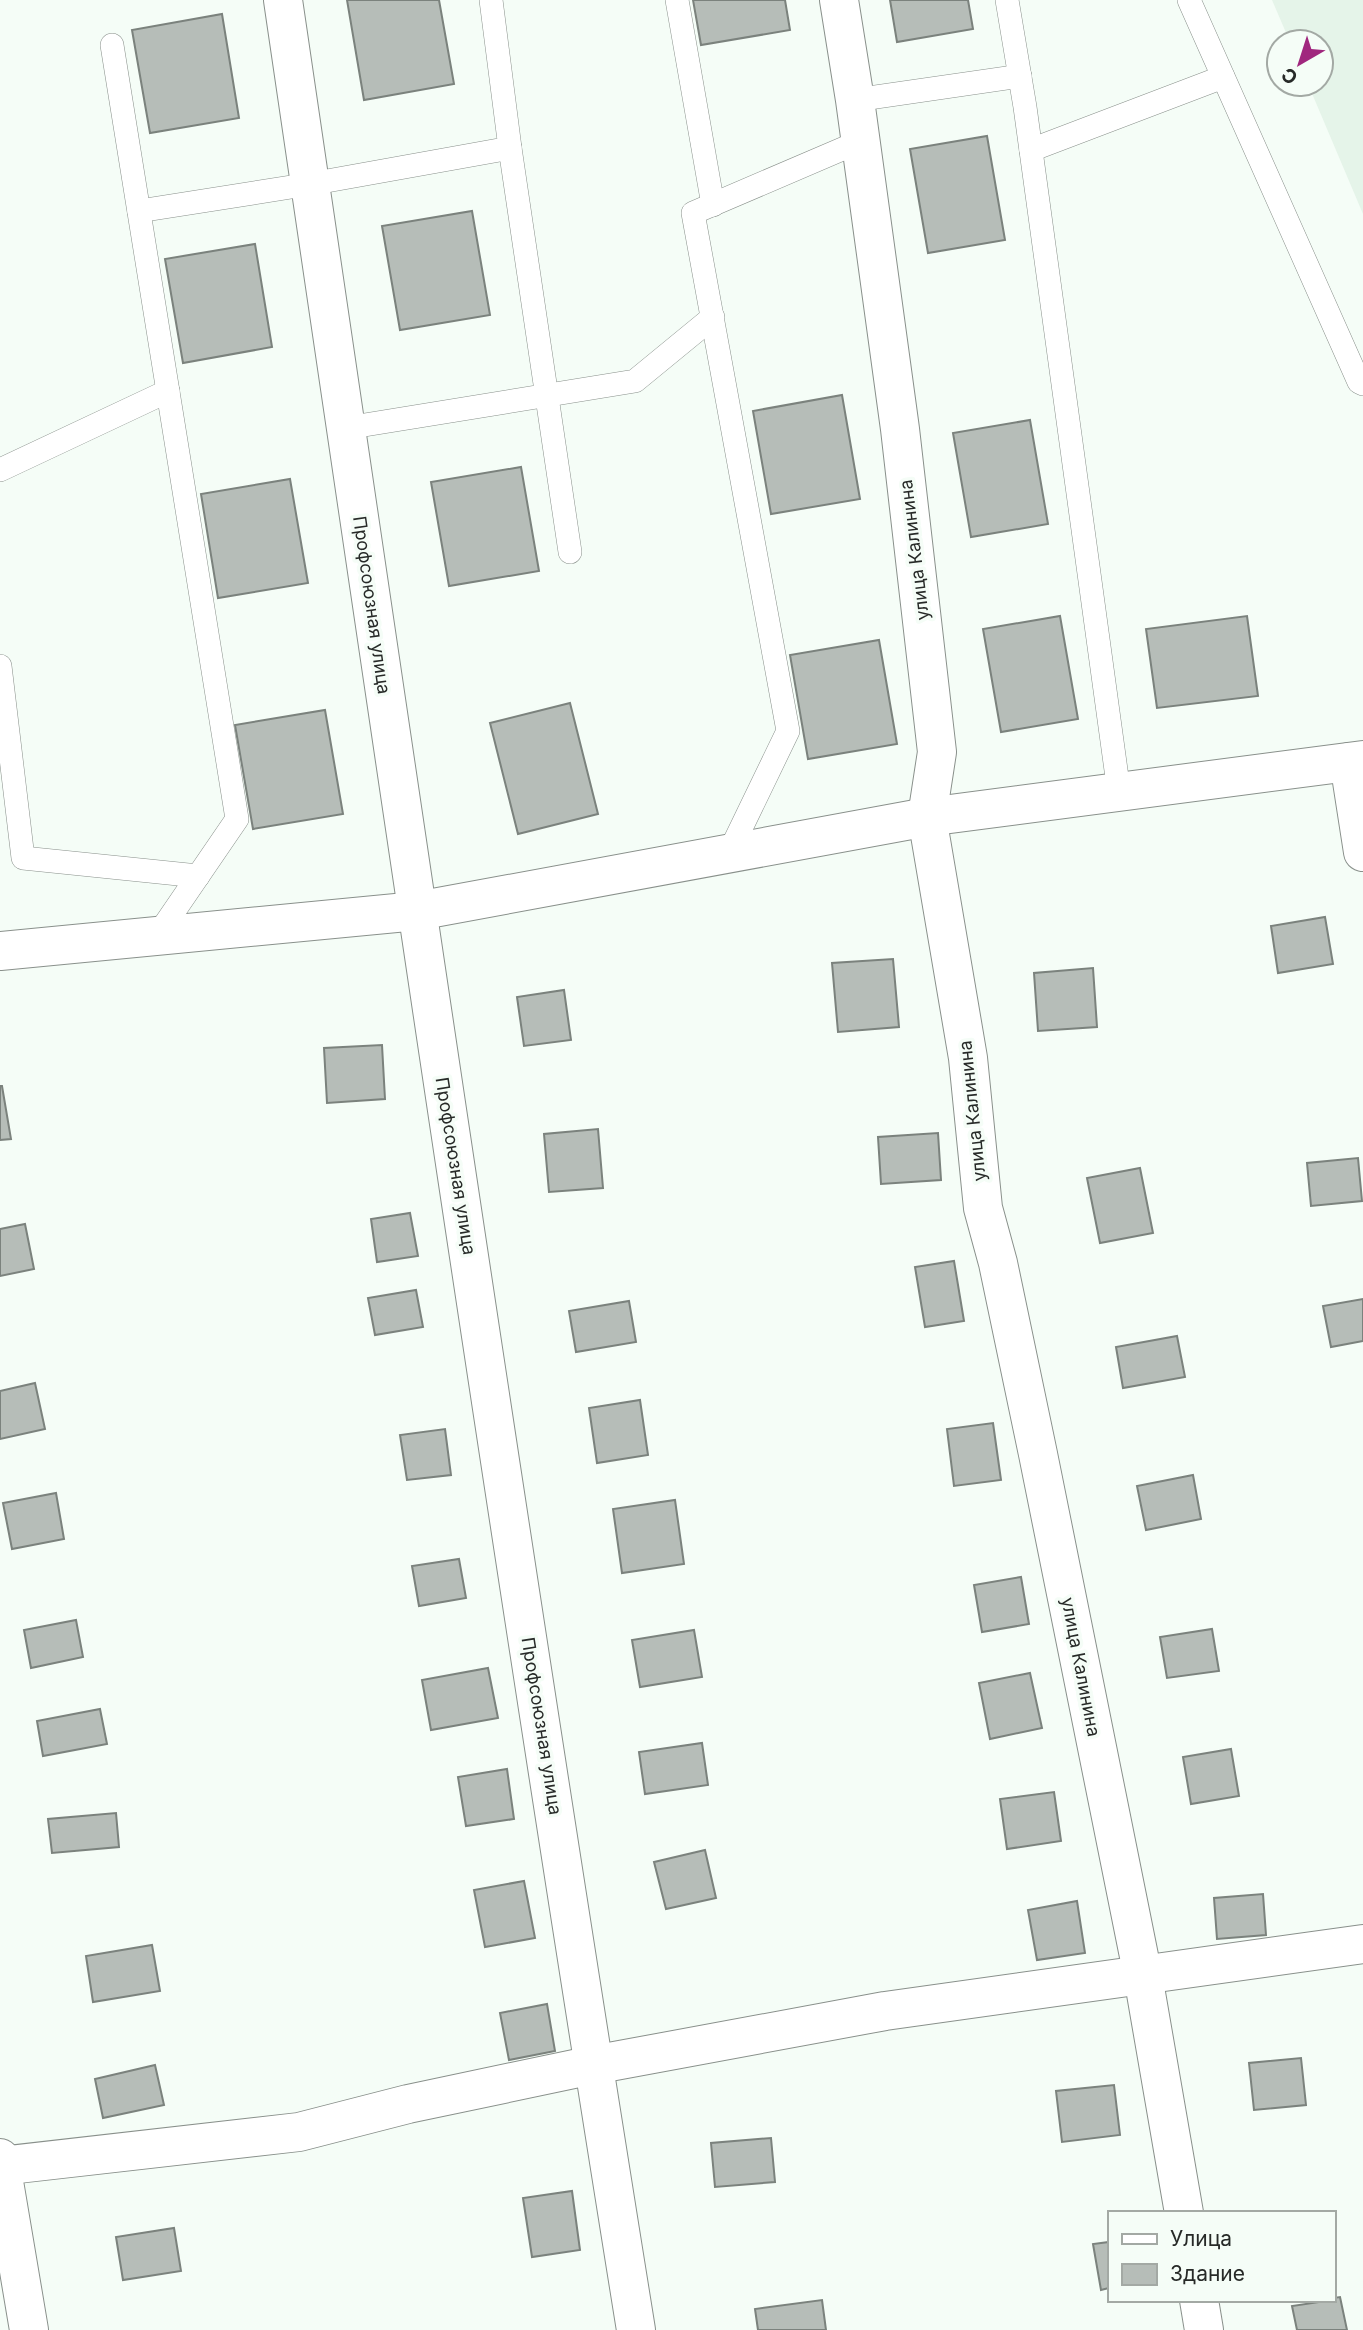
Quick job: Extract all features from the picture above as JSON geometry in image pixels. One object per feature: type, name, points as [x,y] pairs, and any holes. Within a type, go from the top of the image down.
[{"type":"street","name":"Профсоюзная улица","points":[[283,0],[417,911],[636,2330]]},
{"type":"street","name":"улица Калинина","points":[[839,0],[900,429],[937,752],[927,817],[968,1059],[983,1208],[998,1263],[1143,1976],[1184,2211]]},
{"type":"street","points":[[0,951],[417,911],[927,817],[1356,761],[1363,852]]},
{"type":"street","points":[[29,2330],[0,2163],[299,2132],[408,2104],[593,2064],[885,2011],[1363,1944]]},
{"type":"street","points":[[1199,2302],[1204,2330]]},
{"type":"lane","points":[[491,0],[510,148],[570,552]]},
{"type":"lane","points":[[677,0],[713,205]]},
{"type":"lane","points":[[1007,0],[1031,149],[1119,792]]},
{"type":"lane","points":[[1189,0],[1359,382],[1363,384]]},
{"type":"lane","points":[[112,45],[237,820],[157,936]]},
{"type":"lane","points":[[855,100],[1020,76]]},
{"type":"lane","points":[[1031,149],[1223,77]]},
{"type":"lane","points":[[729,853],[788,731],[693,214],[861,141]]},
{"type":"lane","points":[[139,211],[510,148]]},
{"type":"lane","points":[[346,428],[635,380],[713,317]]},
{"type":"lane","points":[[0,470],[168,391]]},
{"type":"lane","points":[[1,681],[23,858],[198,876]]},
{"type":"shaded area","points":[[1272,0],[1363,0],[1363,214],[1314,98],[1335,98],[1335,28],[1284,28]]},
{"type":"building","points":[[347,0],[439,0],[454,84],[364,100]]},
{"type":"building","points":[[693,0],[785,0],[790,30],[701,45]]},
{"type":"building","points":[[890,0],[968,0],[973,29],[897,42]]},
{"type":"building","points":[[222,14],[239,118],[150,133],[132,30]]},
{"type":"building","points":[[987,136],[1005,240],[928,253],[910,149]]},
{"type":"building","points":[[472,211],[490,315],[400,330],[382,226]]},
{"type":"building","points":[[255,244],[272,347],[183,363],[165,259]]},
{"type":"building","points":[[842,395],[860,499],[771,514],[753,411]]},
{"type":"building","points":[[1030,420],[1048,524],[971,537],[953,433]]},
{"type":"building","points":[[521,467],[539,571],[449,586],[431,482]]},
{"type":"building","points":[[290,479],[308,583],[218,598],[201,494]]},
{"type":"building","points":[[1060,616],[1078,719],[1001,732],[983,629]]},
{"type":"building","points":[[1247,616],[1258,696],[1157,708],[1146,629]]},
{"type":"building","points":[[879,640],[897,744],[808,759],[790,655]]},
{"type":"building","points":[[570,703],[598,814],[518,834],[490,723]]},
{"type":"building","points":[[325,710],[343,814],[253,829],[235,725]]},
{"type":"building","points":[[1325,917],[1333,964],[1278,973],[1271,926]]},
{"type":"building","points":[[893,959],[899,1027],[838,1032],[832,963]]},
{"type":"building","points":[[1093,968],[1097,1027],[1038,1031],[1034,973]]},
{"type":"building","points":[[564,990],[571,1040],[524,1046],[517,997]]},
{"type":"building","points":[[382,1045],[385,1099],[327,1103],[324,1048]]},
{"type":"building","points":[[2,1086],[11,1139],[0,1140]]},
{"type":"building","points":[[598,1129],[603,1188],[549,1192],[544,1134]]},
{"type":"building","points":[[938,1133],[941,1180],[881,1184],[878,1137]]},
{"type":"building","points":[[1358,1158],[1362,1201],[1311,1206],[1307,1163]]},
{"type":"building","points":[[1140,1168],[1153,1233],[1100,1243],[1087,1178]]},
{"type":"building","points":[[410,1213],[418,1256],[377,1262],[371,1219]]},
{"type":"building","points":[[25,1224],[34,1269],[0,1276],[0,1229]]},
{"type":"building","points":[[954,1261],[964,1321],[925,1327],[915,1267]]},
{"type":"building","points":[[416,1290],[423,1327],[375,1335],[368,1298]]},
{"type":"building","points":[[1363,1299],[1363,1341],[1331,1347],[1323,1306]]},
{"type":"building","points":[[629,1301],[636,1342],[576,1352],[569,1311]]},
{"type":"building","points":[[1177,1336],[1185,1377],[1123,1388],[1116,1347]]},
{"type":"building","points":[[35,1383],[45,1429],[0,1439],[0,1391]]},
{"type":"building","points":[[640,1400],[648,1455],[597,1463],[589,1408]]},
{"type":"building","points":[[993,1423],[1001,1480],[954,1486],[947,1429]]},
{"type":"building","points":[[445,1429],[451,1475],[407,1480],[400,1435]]},
{"type":"building","points":[[1193,1475],[1201,1519],[1146,1530],[1137,1486]]},
{"type":"building","points":[[56,1493],[64,1539],[12,1549],[3,1503]]},
{"type":"building","points":[[675,1500],[684,1564],[622,1573],[613,1509]]},
{"type":"building","points":[[459,1559],[466,1598],[419,1606],[412,1566]]},
{"type":"building","points":[[1021,1577],[1029,1624],[982,1632],[974,1585]]},
{"type":"building","points":[[76,1620],[83,1657],[31,1668],[24,1630]]},
{"type":"building","points":[[1212,1629],[1219,1671],[1167,1678],[1160,1637]]},
{"type":"building","points":[[694,1630],[702,1677],[640,1687],[632,1640]]},
{"type":"building","points":[[488,1668],[498,1718],[431,1730],[422,1680]]},
{"type":"building","points":[[1030,1673],[1042,1728],[990,1739],[979,1683]]},
{"type":"building","points":[[100,1709],[107,1744],[43,1756],[37,1721]]},
{"type":"building","points":[[702,1743],[708,1785],[645,1794],[639,1752]]},
{"type":"building","points":[[1231,1749],[1239,1796],[1191,1804],[1183,1757]]},
{"type":"building","points":[[507,1769],[514,1819],[466,1826],[458,1777]]},
{"type":"building","points":[[1054,1792],[1061,1841],[1007,1849],[1000,1799]]},
{"type":"building","points":[[116,1813],[119,1847],[52,1853],[48,1819]]},
{"type":"building","points":[[705,1850],[716,1898],[666,1909],[654,1862]]},
{"type":"building","points":[[524,1881],[535,1938],[485,1947],[474,1890]]},
{"type":"building","points":[[1263,1894],[1266,1935],[1217,1939],[1214,1898]]},
{"type":"building","points":[[1077,1901],[1085,1953],[1037,1960],[1028,1910]]},
{"type":"building","points":[[152,1945],[160,1991],[93,2002],[86,1956]]},
{"type":"building","points":[[547,2004],[555,2051],[509,2060],[500,2013]]},
{"type":"building","points":[[1301,2058],[1306,2105],[1254,2110],[1249,2063]]},
{"type":"building","points":[[155,2065],[164,2105],[103,2118],[95,2079]]},
{"type":"building","points":[[1114,2085],[1120,2135],[1062,2142],[1056,2091]]},
{"type":"building","points":[[771,2138],[775,2182],[715,2187],[711,2143]]},
{"type":"building","points":[[572,2191],[580,2250],[532,2257],[523,2198]]},
{"type":"building","points":[[174,2228],[181,2271],[123,2280],[116,2237]]},
{"type":"building","points":[[1108,2242],[1108,2288],[1101,2290],[1093,2244]]},
{"type":"building","points":[[1340,2297],[1347,2330],[1297,2330],[1292,2306],[1335,2302],[1335,2298]]},
{"type":"building","points":[[822,2300],[826,2330],[758,2330],[755,2309]]}]
